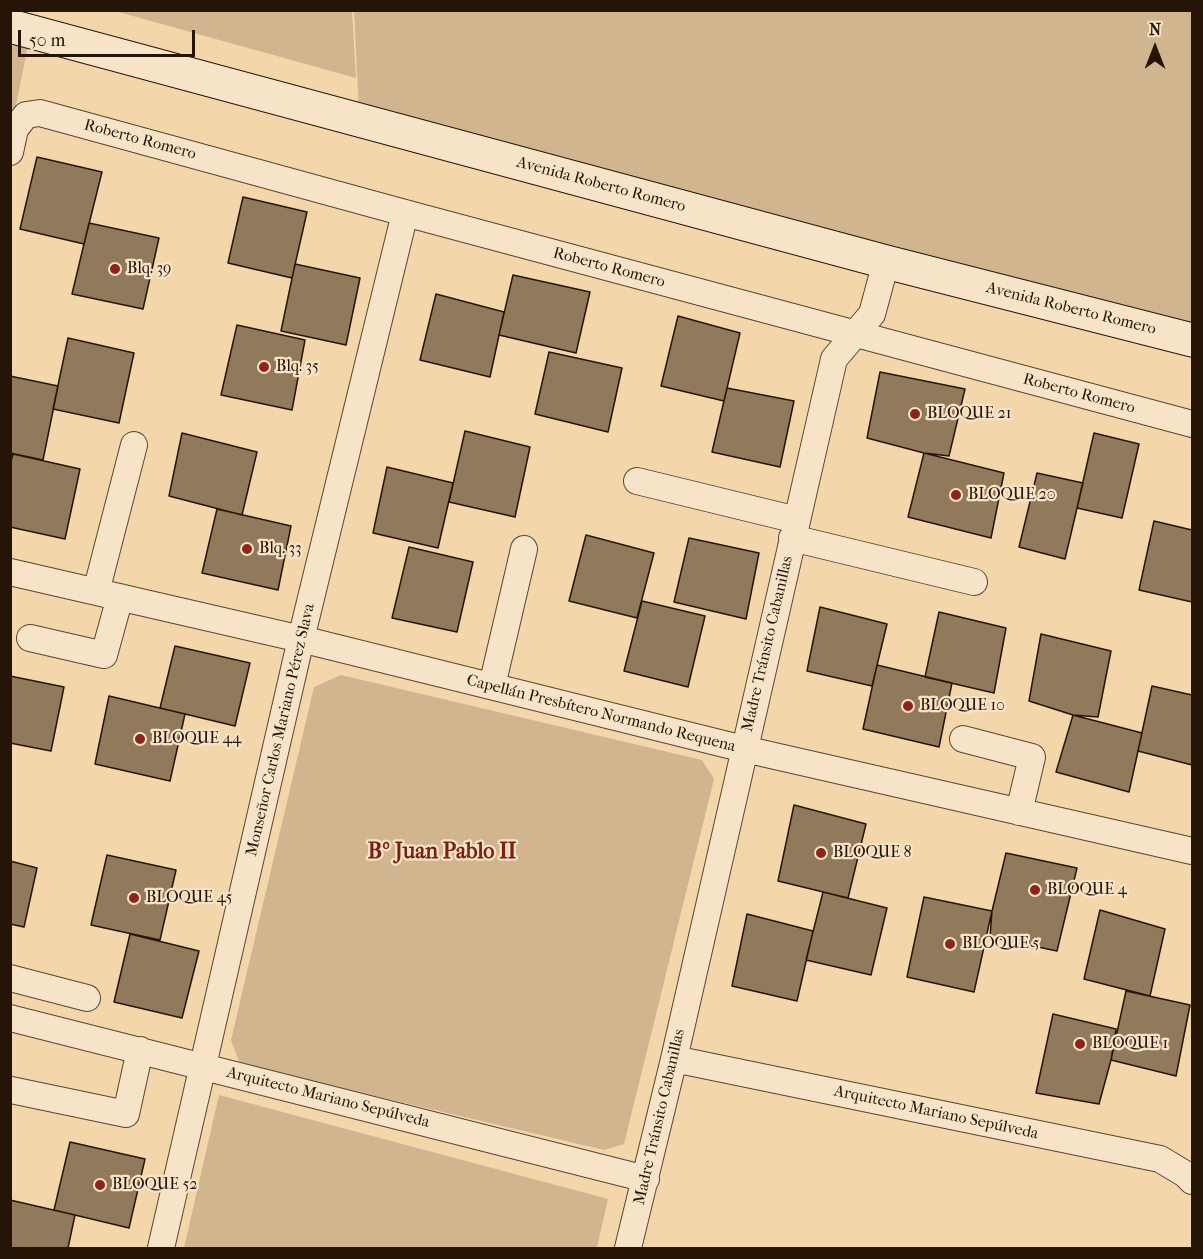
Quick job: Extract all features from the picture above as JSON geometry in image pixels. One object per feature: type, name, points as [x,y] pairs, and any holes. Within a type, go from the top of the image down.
[{"type":"main road","name":"Avenida Roberto Romero","points":[[10,26],[886,262],[1192,340]]},
{"type":"street","name":"Roberto Romero","points":[[10,152],[15,129],[26,115],[40,112],[405,213],[1192,424]]},
{"type":"street","name":"Monseñor Carlos Mariano Pérez Slava","points":[[161,1248],[301,639],[405,213]]},
{"type":"street","name":"Madre Tránsito Cabanillas","points":[[628,1248],[674,1059],[834,359],[872,314],[886,262]]},
{"type":"street","points":[[30,638],[104,655],[108,595],[134,445]]},
{"type":"street","points":[[638,481],[974,582]]},
{"type":"street","points":[[492,686],[524,549]]},
{"type":"street","name":"Capellán Presbítero Normando Requena","points":[[10,572],[301,639],[744,749],[1192,851]]},
{"type":"street","points":[[963,739],[1032,757],[1019,812]]},
{"type":"street","points":[[11,1018],[16,979],[87,998]]},
{"type":"street","name":"Arquitecto Mariano Sepúlveda","points":[[11,1018],[646,1179]]},
{"type":"street","points":[[11,1090],[126,1114],[140,1050]]},
{"type":"street","name":"Arquitecto Mariano Sepúlveda","points":[[674,1059],[1160,1159],[1185,1174],[1192,1181]]},
{"type":"street","points":[[1160,1159],[1192,1157]]},
{"type":"shaded area","points":[[115,11],[352,11],[356,78]]},
{"type":"shaded area","points":[[354,11],[1192,11],[1192,330],[359,112]]},
{"type":"shaded area","points":[[11,30],[30,35],[11,130]]},
{"type":"shaded area","points":[[341,675],[702,760],[714,779],[624,1144],[604,1150],[240,1064],[231,1040],[314,687]]},
{"type":"shaded area","points":[[219,1095],[608,1199],[597,1248],[184,1248]]},
{"type":"building","points":[[37,157],[102,172],[84,244],[20,229]]},
{"type":"building","points":[[243,197],[307,212],[292,278],[228,263]]},
{"type":"building","name":"Blq. 39","points":[[89,223],[159,238],[143,309],[72,294]]},
{"type":"building","points":[[295,264],[360,278],[346,345],[281,331]]},
{"type":"building","points":[[513,275],[590,292],[576,353],[499,335]]},
{"type":"building","points":[[436,294],[504,312],[490,377],[420,360]]},
{"type":"building","points":[[678,316],[740,333],[724,401],[661,386]]},
{"type":"building","name":"Blq. 35","points":[[237,325],[305,340],[292,410],[221,395]]},
{"type":"building","points":[[68,338],[134,353],[119,423],[53,409]]},
{"type":"building","points":[[549,352],[622,368],[608,432],[535,414]]},
{"type":"building","name":"BLOQUE 21","points":[[880,372],[965,389],[949,456],[924,453],[867,438]]},
{"type":"building","points":[[10,376],[58,386],[43,460],[10,453]]},
{"type":"building","points":[[727,388],[794,401],[780,467],[712,452]]},
{"type":"building","points":[[465,431],[530,447],[515,517],[449,502]]},
{"type":"building","points":[[182,433],[257,452],[242,515],[169,496]]},
{"type":"building","points":[[1094,433],[1139,444],[1122,518],[1077,508]]},
{"type":"building","name":"BLOQUE 20","points":[[924,453],[1004,473],[991,538],[908,517]]},
{"type":"building","points":[[13,454],[80,469],[65,539],[10,527],[10,465]]},
{"type":"building","points":[[387,467],[453,483],[438,548],[373,533]]},
{"type":"building","points":[[1037,473],[1083,483],[1065,559],[1019,547]]},
{"type":"building","name":"Blq. 33","points":[[217,509],[291,526],[278,590],[202,573]]},
{"type":"building","points":[[1154,521],[1192,530],[1192,602],[1139,590]]},
{"type":"building","points":[[586,535],[654,553],[637,618],[569,601]]},
{"type":"building","points":[[689,538],[759,553],[746,619],[674,602]]},
{"type":"building","points":[[409,547],[473,562],[457,632],[392,618]]},
{"type":"building","points":[[642,601],[705,616],[688,687],[624,671]]},
{"type":"building","points":[[820,607],[887,624],[872,686],[807,671]]},
{"type":"building","points":[[939,612],[1006,628],[994,693],[925,677]]},
{"type":"building","points":[[1041,634],[1111,651],[1098,717],[1073,715],[1029,701]]},
{"type":"building","points":[[175,646],[250,663],[235,726],[160,708]]},
{"type":"building","name":"BLOQUE 10","points":[[877,665],[952,683],[939,747],[863,729]]},
{"type":"building","points":[[10,676],[64,687],[51,751],[10,743]]},
{"type":"building","points":[[1152,686],[1192,695],[1192,765],[1138,751]]},
{"type":"building","name":"BLOQUE 44","points":[[109,696],[185,714],[170,781],[95,764]]},
{"type":"building","points":[[1073,715],[1142,733],[1129,792],[1056,772]]},
{"type":"building","name":"BLOQUE 8","points":[[794,805],[866,824],[848,898],[778,881]]},
{"type":"building","name":"BLOQUE 4","points":[[1006,853],[1077,868],[1057,951],[990,937],[992,911]]},
{"type":"building","name":"BLOQUE 45","points":[[107,855],[176,870],[160,940],[91,925]]},
{"type":"building","points":[[10,861],[37,868],[24,927],[10,924]]},
{"type":"building","points":[[823,892],[887,908],[871,975],[806,960]]},
{"type":"building","name":"BLOQUE 5","points":[[924,897],[992,911],[974,992],[907,977]]},
{"type":"building","points":[[1100,910],[1165,929],[1150,996],[1084,979]]},
{"type":"building","points":[[747,914],[813,931],[797,1001],[732,986]]},
{"type":"building","points":[[130,934],[199,951],[182,1018],[114,1002]]},
{"type":"building","points":[[1126,991],[1190,1005],[1176,1076],[1111,1060]]},
{"type":"building","name":"BLOQUE 1","points":[[1053,1014],[1116,1029],[1111,1060],[1099,1104],[1036,1093]]},
{"type":"building","name":"BLOQUE 52","points":[[70,1142],[145,1159],[129,1228],[54,1210]]},
{"type":"building","points":[[10,1200],[75,1215],[68,1248],[10,1248]]},
{"type":"place","name":"Blq. 39","points":[[115,269]]},
{"type":"place","name":"Blq. 35","points":[[264,367]]},
{"type":"place","name":"BLOQUE 21","points":[[915,414]]},
{"type":"place","name":"BLOQUE 20","points":[[956,495]]},
{"type":"place","name":"Blq. 33","points":[[247,549]]},
{"type":"place","name":"BLOQUE 10","points":[[908,706]]},
{"type":"place","name":"BLOQUE 44","points":[[140,739]]},
{"type":"place","name":"BLOQUE 8","points":[[821,853]]},
{"type":"place","name":"BLOQUE 4","points":[[1035,890]]},
{"type":"place","name":"BLOQUE 45","points":[[134,898]]},
{"type":"place","name":"BLOQUE 5","points":[[950,944]]},
{"type":"place","name":"BLOQUE 1","points":[[1080,1044]]},
{"type":"place","name":"BLOQUE 52","points":[[100,1185]]},
{"type":"district","name":"Bº Juan Pablo II","points":[[442,853]]}]
